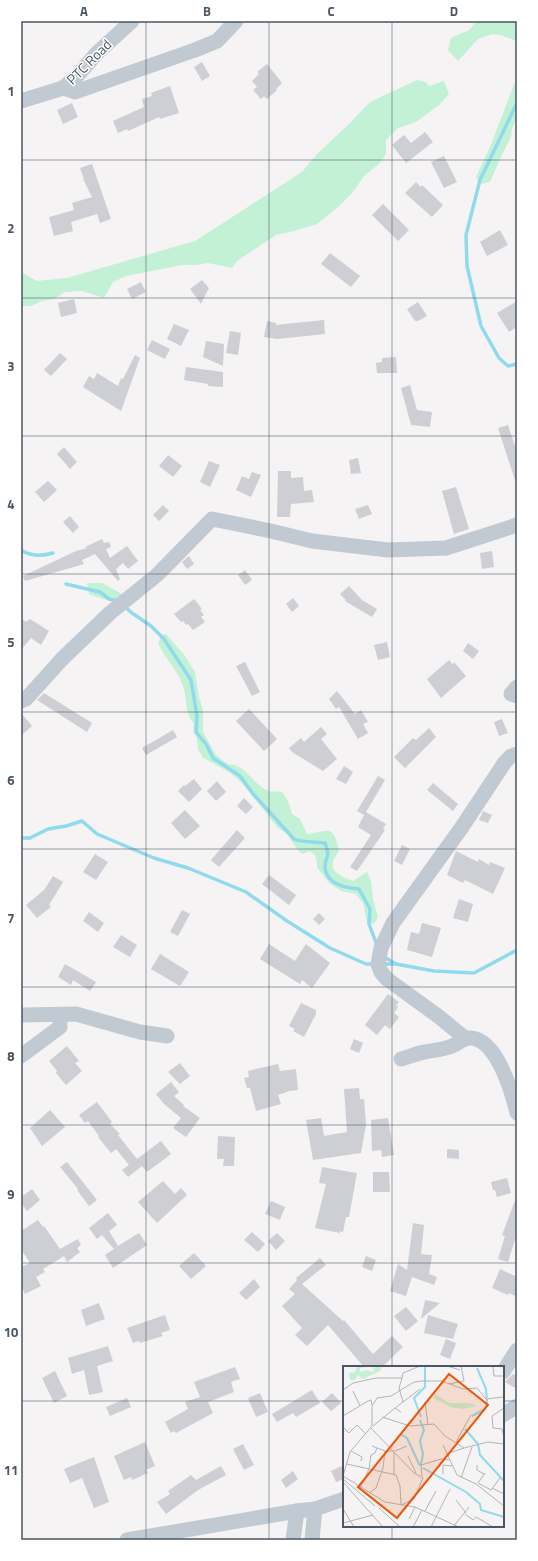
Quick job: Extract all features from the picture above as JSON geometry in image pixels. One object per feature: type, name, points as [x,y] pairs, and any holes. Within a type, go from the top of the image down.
[{"type":"street","name":"PTC Road","points":[[63,88],[76,77],[97,53],[132,21]]},
{"type":"street","points":[[21,101],[63,88],[75,92],[195,50],[217,40],[236,21]]},
{"type":"street","points":[[21,701],[26,699],[62,659],[110,613],[157,575],[212,519],[312,541],[388,550],[446,548],[517,525]]},
{"type":"street","points":[[517,687],[511,694],[517,696]]},
{"type":"street","points":[[465,1038],[438,1016],[387,979],[381,972],[378,964],[381,948],[393,923],[462,827],[505,762],[511,756],[517,754]]},
{"type":"street","points":[[21,1015],[76,1014],[140,1032],[167,1036]]},
{"type":"street","points":[[21,1056],[60,1027],[60,1015]]},
{"type":"street","points":[[401,1059],[424,1052],[441,1050],[454,1046],[465,1038],[473,1038],[483,1043],[498,1059],[512,1091],[517,1113]]},
{"type":"street","points":[[504,1370],[517,1350]]},
{"type":"street","points":[[504,1414],[517,1406]]},
{"type":"street","points":[[127,1540],[315,1509],[343,1499]]},
{"type":"street","points":[[312,1540],[315,1509]]},
{"type":"street","points":[[293,1540],[297,1511]]},
{"type":"green space","points":[[477,21],[517,21],[517,41],[492,34],[478,39],[458,61],[448,50],[451,38],[469,30]]},
{"type":"green space","points":[[517,77],[517,119],[512,128],[511,137],[490,182],[480,184],[476,177],[490,147]]},
{"type":"green space","points":[[417,80],[426,82],[429,86],[444,81],[449,94],[439,105],[416,122],[398,128],[386,140],[386,154],[379,164],[365,175],[352,193],[338,207],[317,224],[276,235],[237,261],[232,268],[208,263],[182,265],[126,276],[113,282],[104,298],[82,291],[65,292],[54,299],[42,301],[31,306],[21,306],[21,272],[37,281],[67,278],[195,241],[302,172],[318,153],[370,102]]},
{"type":"green space","points":[[87,583],[102,583],[122,594],[115,601],[102,599],[89,594]]},
{"type":"green space","points":[[166,634],[185,656],[195,672],[199,697],[203,710],[203,732],[216,755],[229,765],[238,766],[266,790],[282,792],[288,801],[292,814],[300,819],[307,834],[325,831],[332,832],[337,842],[339,851],[333,861],[334,870],[342,877],[353,881],[367,872],[371,881],[373,899],[378,917],[374,924],[367,922],[363,903],[356,894],[341,891],[329,883],[317,867],[315,855],[310,851],[302,854],[287,834],[277,827],[241,782],[229,772],[203,758],[198,749],[197,739],[193,730],[194,724],[189,716],[182,683],[158,643],[161,635]]},
{"type":"building","points":[[202,62],[210,76],[202,81],[194,67]]},
{"type":"building","points":[[267,64],[282,83],[267,99],[264,96],[261,99],[253,90],[257,87],[252,81],[259,74],[257,72]]},
{"type":"building","points":[[170,86],[179,113],[160,119],[159,117],[128,131],[127,129],[118,133],[113,121],[144,107],[142,99],[152,96],[151,93]]},
{"type":"building","points":[[72,103],[78,117],[63,124],[57,110]]},
{"type":"building","points":[[425,132],[433,142],[406,163],[392,145],[404,135],[411,143]]},
{"type":"building","points":[[444,156],[457,182],[444,188],[431,162]]},
{"type":"building","points":[[92,164],[111,219],[100,223],[97,214],[71,222],[73,231],[54,236],[49,217],[74,210],[72,203],[92,197],[83,179],[80,168]]},
{"type":"building","points":[[416,182],[421,187],[422,185],[443,205],[432,217],[405,193]]},
{"type":"building","points":[[383,204],[409,230],[398,241],[372,215]]},
{"type":"building","points":[[500,230],[508,245],[487,256],[480,242]]},
{"type":"building","points":[[330,253],[360,276],[351,287],[321,264]]},
{"type":"building","points":[[202,280],[209,288],[201,304],[190,289]]},
{"type":"building","points":[[141,282],[146,292],[132,299],[127,289]]},
{"type":"building","points":[[74,299],[77,313],[61,317],[58,303]]},
{"type":"building","points":[[517,301],[517,327],[509,332],[497,313]]},
{"type":"building","points":[[418,302],[427,316],[415,321],[407,309]]},
{"type":"building","points":[[324,320],[325,334],[277,339],[264,337],[267,321],[276,323],[276,325]]},
{"type":"building","points":[[174,324],[189,330],[181,346],[167,339]]},
{"type":"building","points":[[230,331],[241,333],[238,355],[226,353]]},
{"type":"building","points":[[152,340],[170,349],[165,359],[147,350]]},
{"type":"building","points":[[206,341],[224,344],[223,366],[203,357]]},
{"type":"building","points":[[60,353],[67,359],[51,376],[44,370]]},
{"type":"building","points":[[135,355],[140,358],[121,411],[83,387],[89,376],[94,379],[97,373],[118,386],[121,378],[123,379]]},
{"type":"building","points":[[396,357],[397,373],[377,373],[376,363],[382,362],[382,358]]},
{"type":"building","points":[[186,367],[223,372],[223,387],[208,386],[208,384],[184,380]]},
{"type":"building","points":[[410,385],[417,410],[432,412],[430,427],[411,425],[401,388]]},
{"type":"building","points":[[508,425],[517,452],[517,480],[515,480],[498,428]]},
{"type":"building","points":[[64,447],[77,462],[70,469],[57,454]]},
{"type":"building","points":[[168,455],[182,466],[173,477],[159,466]]},
{"type":"building","points":[[358,458],[361,473],[351,474],[349,460]]},
{"type":"building","points":[[209,461],[220,465],[210,487],[200,482]]},
{"type":"building","points":[[278,471],[291,471],[291,478],[303,477],[304,491],[312,490],[314,502],[291,504],[290,517],[277,517]]},
{"type":"building","points":[[252,472],[261,475],[251,497],[236,490],[242,476],[249,479]]},
{"type":"building","points":[[48,481],[57,490],[44,502],[35,492]]},
{"type":"building","points":[[456,487],[469,529],[454,534],[442,491]]},
{"type":"building","points":[[163,505],[169,511],[159,521],[153,515]]},
{"type":"building","points":[[368,505],[372,514],[359,519],[355,509]]},
{"type":"building","points":[[70,516],[79,527],[73,533],[63,522]]},
{"type":"building","points":[[102,539],[104,543],[109,542],[111,547],[106,549],[110,558],[127,546],[138,561],[128,569],[123,563],[116,569],[120,579],[118,581],[95,554],[82,560],[84,564],[25,581],[23,576],[76,551],[87,548],[85,547]]},
{"type":"building","points":[[492,551],[494,567],[482,569],[480,553]]},
{"type":"building","points":[[189,556],[194,564],[187,569],[182,562]]},
{"type":"building","points":[[245,570],[252,580],[245,585],[238,575]]},
{"type":"building","points":[[349,586],[362,600],[377,609],[372,617],[345,601],[346,600],[340,594]]},
{"type":"building","points":[[293,598],[299,606],[292,612],[286,604]]},
{"type":"building","points":[[194,599],[202,609],[200,610],[204,615],[201,617],[205,622],[193,630],[188,624],[186,625],[183,621],[181,622],[174,614]]},
{"type":"building","points":[[21,618],[26,622],[30,619],[49,631],[41,645],[31,638],[21,650]]},
{"type":"building","points":[[387,642],[390,657],[378,660],[374,645]]},
{"type":"building","points":[[468,643],[479,651],[473,659],[463,651]]},
{"type":"building","points":[[449,660],[453,665],[454,662],[466,676],[441,698],[427,679]]},
{"type":"building","points":[[245,662],[260,692],[252,696],[236,666]]},
{"type":"building","points":[[337,691],[355,714],[361,710],[368,722],[363,724],[368,733],[358,739],[339,707],[336,709],[329,699]]},
{"type":"building","points":[[44,693],[92,723],[87,732],[37,700]]},
{"type":"building","points":[[249,709],[277,739],[264,751],[236,721]]},
{"type":"building","points":[[21,713],[32,726],[21,736]]},
{"type":"building","points":[[502,719],[508,733],[499,736],[494,722]]},
{"type":"building","points":[[321,727],[327,734],[321,739],[337,759],[323,771],[292,752],[289,748],[301,738],[304,742]]},
{"type":"building","points":[[429,728],[436,737],[405,768],[394,757],[413,738],[416,740]]},
{"type":"building","points":[[173,730],[177,737],[146,755],[142,748]]},
{"type":"building","points":[[344,766],[353,772],[346,784],[336,779]]},
{"type":"building","points":[[378,776],[385,780],[366,812],[386,824],[383,829],[385,830],[357,871],[350,867],[371,835],[358,827],[364,815],[357,811]]},
{"type":"building","points":[[194,779],[202,789],[189,802],[178,791]]},
{"type":"building","points":[[217,781],[226,792],[216,801],[207,791]]},
{"type":"building","points":[[433,783],[458,804],[453,811],[427,790]]},
{"type":"building","points":[[244,798],[253,807],[246,814],[237,806]]},
{"type":"building","points":[[185,810],[200,826],[185,839],[171,823]]},
{"type":"building","points":[[483,811],[492,815],[488,823],[479,820]]},
{"type":"building","points":[[237,830],[245,838],[219,867],[211,860]]},
{"type":"building","points":[[402,845],[410,849],[402,865],[394,861]]},
{"type":"building","points":[[456,851],[478,862],[479,859],[489,865],[490,862],[505,868],[493,894],[465,880],[463,883],[447,875]]},
{"type":"building","points":[[95,854],[108,862],[96,880],[83,872]]},
{"type":"building","points":[[269,875],[296,895],[289,905],[262,884]]},
{"type":"building","points":[[53,876],[63,882],[49,905],[51,907],[37,918],[26,905],[44,890]]},
{"type":"building","points":[[459,899],[473,904],[468,922],[453,918]]},
{"type":"building","points":[[182,910],[190,914],[178,936],[170,932]]},
{"type":"building","points":[[89,912],[104,923],[98,932],[83,921]]},
{"type":"building","points":[[319,913],[325,919],[319,925],[313,919]]},
{"type":"building","points":[[422,923],[441,928],[432,957],[407,950],[411,932],[419,934]]},
{"type":"building","points":[[121,935],[137,945],[130,957],[113,947]]},
{"type":"building","points":[[269,944],[295,961],[306,944],[330,963],[312,988],[302,980],[300,984],[260,959]]},
{"type":"building","points":[[160,954],[189,972],[180,986],[151,969]]},
{"type":"building","points":[[65,964],[96,982],[90,991],[73,980],[71,985],[58,977]]},
{"type":"building","points":[[388,994],[399,1002],[396,1005],[398,1007],[394,1013],[399,1017],[390,1029],[385,1025],[377,1035],[365,1025]]},
{"type":"building","points":[[301,1003],[316,1010],[316,1014],[304,1037],[293,1031],[295,1029],[289,1026]]},
{"type":"building","points":[[354,1039],[363,1043],[359,1053],[350,1049]]},
{"type":"building","points":[[67,1046],[79,1061],[75,1063],[82,1071],[66,1085],[56,1073],[57,1071],[49,1061]]},
{"type":"building","points":[[180,1063],[190,1076],[180,1084],[168,1072]]},
{"type":"building","points":[[278,1064],[280,1071],[296,1069],[298,1090],[289,1091],[278,1095],[281,1104],[256,1111],[250,1088],[247,1088],[244,1078],[249,1077],[248,1071]]},
{"type":"building","points":[[171,1082],[179,1092],[174,1096],[184,1105],[183,1106],[200,1118],[186,1137],[173,1128],[181,1118],[164,1104],[156,1094]]},
{"type":"building","points":[[359,1088],[360,1099],[364,1099],[366,1124],[361,1153],[313,1160],[306,1120],[321,1118],[324,1136],[347,1132],[344,1089]]},
{"type":"building","points":[[97,1102],[112,1122],[110,1124],[120,1134],[118,1135],[137,1159],[161,1141],[171,1154],[147,1172],[142,1166],[128,1177],[122,1170],[129,1165],[116,1149],[111,1153],[98,1137],[99,1136],[88,1121],[85,1123],[79,1115]]},
{"type":"building","points":[[50,1110],[65,1127],[42,1146],[30,1128]]},
{"type":"building","points":[[388,1118],[394,1155],[382,1157],[381,1150],[372,1151],[371,1120]]},
{"type":"building","points":[[218,1136],[235,1137],[234,1166],[223,1166],[224,1159],[217,1159]]},
{"type":"building","points":[[447,1149],[459,1150],[459,1159],[447,1158]]},
{"type":"building","points":[[67,1162],[97,1200],[89,1206],[77,1190],[78,1189],[60,1167]]},
{"type":"building","points":[[322,1167],[357,1173],[349,1217],[346,1217],[343,1232],[340,1231],[340,1233],[315,1228],[326,1184],[319,1183]]},
{"type":"building","points":[[373,1172],[389,1172],[390,1192],[373,1192]]},
{"type":"building","points":[[507,1178],[511,1193],[497,1197],[491,1182]]},
{"type":"building","points":[[163,1181],[175,1194],[181,1188],[187,1195],[157,1223],[138,1202]]},
{"type":"building","points":[[32,1189],[40,1200],[27,1211],[21,1203],[21,1197]]},
{"type":"building","points":[[516,1198],[517,1233],[508,1262],[498,1259],[505,1236],[502,1235]]},
{"type":"building","points":[[271,1201],[285,1207],[280,1220],[265,1214]]},
{"type":"building","points":[[108,1213],[117,1225],[109,1231],[118,1246],[139,1233],[147,1245],[113,1268],[105,1255],[114,1249],[102,1235],[97,1239],[89,1228]]},
{"type":"building","points":[[38,1220],[60,1249],[78,1239],[81,1245],[77,1248],[80,1252],[67,1262],[64,1256],[43,1269],[45,1272],[36,1277],[41,1286],[25,1294],[21,1285],[21,1267],[30,1263],[21,1249],[21,1231]]},
{"type":"building","points":[[413,1223],[424,1225],[421,1254],[432,1255],[429,1274],[437,1277],[434,1285],[412,1277],[406,1296],[390,1291],[398,1264],[407,1270]]},
{"type":"building","points":[[252,1232],[265,1244],[258,1252],[244,1240]]},
{"type":"building","points":[[277,1233],[285,1241],[276,1250],[268,1241]]},
{"type":"building","points":[[194,1253],[206,1266],[191,1279],[179,1266]]},
{"type":"building","points":[[366,1256],[376,1260],[372,1271],[362,1267]]},
{"type":"building","points":[[320,1258],[326,1265],[302,1284],[343,1321],[344,1320],[373,1354],[392,1336],[403,1347],[383,1366],[363,1366],[328,1325],[307,1346],[295,1335],[302,1328],[282,1306],[295,1294],[289,1289],[297,1280],[296,1278]]},
{"type":"building","points":[[500,1269],[517,1277],[517,1297],[492,1288]]},
{"type":"building","points":[[254,1279],[260,1287],[246,1300],[239,1293]]},
{"type":"building","points":[[425,1300],[440,1303],[421,1319]]},
{"type":"building","points":[[99,1303],[105,1319],[86,1326],[81,1310]]},
{"type":"building","points":[[406,1307],[418,1321],[406,1331],[394,1316]]},
{"type":"building","points":[[165,1315],[170,1330],[161,1333],[163,1336],[140,1343],[139,1341],[133,1343],[127,1328]]},
{"type":"building","points":[[428,1315],[458,1324],[453,1339],[424,1333]]},
{"type":"building","points":[[446,1339],[456,1343],[450,1359],[440,1355]]},
{"type":"building","points":[[108,1346],[113,1361],[97,1366],[103,1392],[89,1395],[84,1370],[72,1374],[68,1358]]},
{"type":"building","points":[[235,1367],[240,1379],[231,1382],[234,1392],[208,1402],[213,1413],[176,1433],[174,1431],[171,1433],[165,1422],[188,1409],[185,1402],[200,1397],[194,1382]]},
{"type":"building","points":[[55,1371],[67,1396],[54,1403],[42,1378]]},
{"type":"building","points":[[513,1374],[517,1376],[517,1389],[505,1382]]},
{"type":"building","points":[[312,1390],[320,1403],[296,1417],[293,1413],[277,1422],[272,1414]]},
{"type":"building","points":[[260,1393],[268,1412],[256,1417],[248,1398]]},
{"type":"building","points":[[332,1393],[341,1403],[331,1411],[322,1402]]},
{"type":"building","points":[[127,1398],[131,1407],[110,1416],[106,1407]]},
{"type":"building","points":[[145,1442],[155,1466],[146,1470],[148,1473],[132,1480],[131,1477],[124,1480],[114,1456]]},
{"type":"building","points":[[243,1444],[254,1465],[244,1470],[233,1449]]},
{"type":"building","points":[[94,1457],[109,1502],[94,1508],[82,1478],[70,1483],[64,1469]]},
{"type":"building","points":[[343,1465],[343,1479],[336,1482],[331,1471]]},
{"type":"building","points":[[221,1466],[226,1475],[198,1490],[166,1514],[157,1502],[170,1494],[168,1491],[191,1475],[196,1480]]},
{"type":"building","points":[[293,1471],[298,1479],[286,1488],[281,1480]]},
{"type":"waterway","points":[[517,103],[480,180],[466,235],[467,266],[481,326],[499,358],[508,366],[517,364]]},
{"type":"waterway","points":[[21,550],[29,554],[37,555],[53,553]]},
{"type":"waterway","points":[[66,584],[100,592],[109,599],[117,601]]},
{"type":"waterway","points":[[124,606],[151,626],[164,639],[191,680],[197,716],[196,732],[206,744],[213,758],[240,776],[254,795],[294,839],[325,843],[328,854],[325,863],[326,873],[337,884],[348,888],[359,889],[370,909],[369,924],[377,945]]},
{"type":"waterway","points":[[21,838],[30,838],[48,829],[66,826],[82,821],[97,834],[154,858],[188,868],[246,892],[287,921],[330,948],[366,964],[374,964]]},
{"type":"waterway","points":[[382,964],[396,964],[434,971],[474,973],[517,950]]},
{"type":"waterway","points":[[384,957],[396,964]]}]
